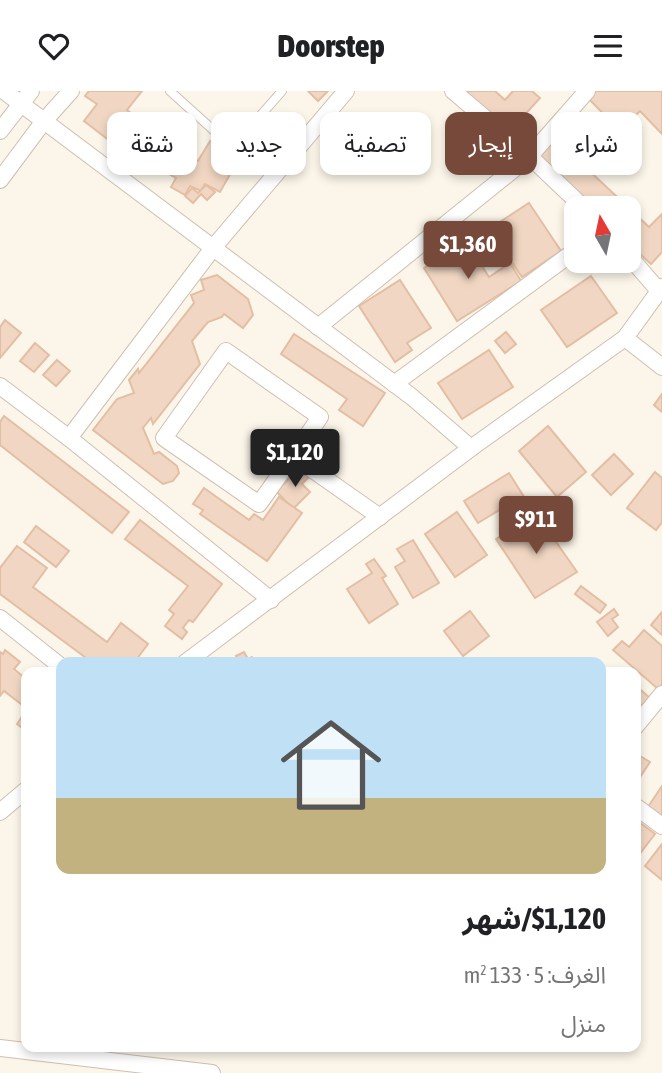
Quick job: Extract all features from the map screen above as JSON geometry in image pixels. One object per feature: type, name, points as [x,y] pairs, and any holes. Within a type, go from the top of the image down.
[{"type":"street","points":[[4,91],[25,97],[44,121],[394,384],[471,448]]},
{"type":"street","points":[[0,180],[44,121],[71,91]]},
{"type":"street","points":[[306,138],[346,91]]},
{"type":"street","points":[[453,91],[477,112]]},
{"type":"street","points":[[537,148],[587,91]]},
{"type":"street","points":[[0,131],[25,97]]},
{"type":"street","points":[[537,164],[571,196]]},
{"type":"street","points":[[69,438],[214,248],[275,175]]},
{"type":"street","points":[[318,327],[507,175]]},
{"type":"street","points":[[394,384],[564,259]]},
{"type":"street","points":[[180,667],[471,448],[625,338],[660,288],[641,268]]},
{"type":"street","points":[[625,338],[662,367]]},
{"type":"street","points":[[226,351],[320,417],[293,456],[260,504],[164,438],[226,351]]},
{"type":"street","points":[[0,386],[271,600]]},
{"type":"street","points":[[293,456],[380,517]]},
{"type":"street","points":[[0,618],[62,667]]},
{"type":"street","points":[[641,720],[662,694]]},
{"type":"street","points":[[0,812],[21,794]]},
{"type":"street","points":[[641,810],[662,826]]},
{"type":"street","points":[[0,1048],[21,1050]]},
{"type":"street","points":[[34,1052],[212,1073]]},
{"type":"lane","points":[[170,91],[211,128]]},
{"type":"lane","points":[[263,112],[282,91]]},
{"type":"building","points":[[89,91],[142,91],[127,110],[130,112],[107,112],[107,139],[84,121],[97,104],[85,96]]},
{"type":"building","points":[[308,91],[328,91],[318,101]]},
{"type":"building","points":[[459,91],[495,91],[505,100],[513,91],[532,91],[540,98],[527,112],[482,112]]},
{"type":"building","points":[[595,91],[662,91],[662,134],[640,111],[602,112],[588,98]]},
{"type":"building","points":[[211,142],[211,175],[230,175],[220,192],[205,184],[201,191],[190,186],[185,195],[171,187],[176,178],[171,175],[197,175],[198,161]]},
{"type":"building","points":[[551,143],[551,170],[537,157]]},
{"type":"building","points":[[556,175],[594,175],[616,196],[578,196]]},
{"type":"building","points":[[206,185],[215,192],[207,200],[201,194],[193,203],[185,196],[192,188],[198,193]]},
{"type":"building","points":[[529,203],[561,251],[522,277],[489,229]]},
{"type":"building","points":[[662,214],[662,252],[651,264],[641,255],[641,219],[649,227]]},
{"type":"building","points":[[466,241],[489,277],[510,263],[521,281],[457,321],[424,268]]},
{"type":"building","points":[[217,275],[248,299],[253,315],[243,328],[224,314],[208,322],[192,341],[200,364],[153,424],[151,418],[143,428],[154,454],[159,452],[177,466],[179,473],[173,481],[163,484],[93,430],[117,399],[134,393],[129,380],[138,369],[139,373],[194,303],[191,295],[204,290],[201,280]]},
{"type":"building","points":[[591,276],[617,313],[567,347],[541,310]]},
{"type":"building","points":[[400,280],[431,328],[407,343],[412,350],[395,362],[359,306]]},
{"type":"building","points":[[5,320],[21,333],[0,358],[0,327]]},
{"type":"building","points":[[506,332],[516,344],[505,353],[495,341]]},
{"type":"building","points":[[294,334],[385,393],[363,426],[339,410],[347,399],[281,354]]},
{"type":"building","points":[[35,343],[49,355],[34,372],[20,361]]},
{"type":"building","points":[[489,350],[513,387],[462,419],[438,383]]},
{"type":"building","points":[[57,360],[70,371],[56,386],[43,375]]},
{"type":"building","points":[[662,394],[662,412],[654,405]]},
{"type":"building","points":[[4,416],[129,512],[112,533],[0,445],[0,422]]},
{"type":"building","points":[[548,426],[586,472],[557,497],[519,451]]},
{"type":"building","points":[[614,454],[633,474],[611,495],[592,475]]},
{"type":"building","points":[[302,467],[310,476],[302,484],[310,492],[293,509],[276,491]]},
{"type":"building","points":[[655,472],[662,478],[662,522],[656,530],[627,508]]},
{"type":"building","points":[[509,473],[531,508],[514,518],[506,506],[478,523],[464,501]]},
{"type":"building","points":[[204,488],[249,520],[254,514],[263,520],[279,497],[302,513],[267,561],[200,514],[203,510],[193,504]]},
{"type":"building","points":[[457,512],[487,555],[455,577],[425,534]]},
{"type":"building","points":[[536,513],[577,572],[535,598],[496,539]]},
{"type":"building","points":[[140,520],[222,584],[193,622],[189,620],[183,628],[187,632],[182,639],[165,626],[174,614],[169,610],[188,586],[125,539]]},
{"type":"building","points":[[36,526],[69,551],[56,567],[24,542]]},
{"type":"building","points":[[413,540],[439,583],[413,598],[395,567],[405,561],[397,549]]},
{"type":"building","points":[[17,546],[47,568],[33,587],[107,642],[121,623],[148,644],[131,667],[98,667],[0,594],[0,568]]},
{"type":"building","points":[[374,559],[386,576],[382,578],[398,604],[369,623],[347,589],[372,573],[366,564]]},
{"type":"building","points":[[581,586],[606,605],[600,613],[575,594]]},
{"type":"building","points":[[614,609],[618,615],[612,619],[618,627],[608,636],[597,622]]},
{"type":"building","points":[[470,611],[489,636],[463,656],[444,631]]},
{"type":"building","points":[[662,612],[662,635],[651,625]]},
{"type":"building","points":[[644,630],[662,646],[662,685],[658,689],[641,674],[641,667],[633,667],[613,650],[622,641],[629,647]]},
{"type":"building","points":[[5,650],[20,662],[14,669],[21,675],[21,704],[4,691],[0,696],[0,652],[3,654]]},
{"type":"building","points":[[244,652],[248,659],[252,657],[258,667],[240,667],[236,656]]},
{"type":"building","points":[[641,690],[650,698],[643,706],[641,704]]},
{"type":"building","points":[[641,757],[650,762],[641,776]]},
{"type":"building","points":[[662,786],[662,816],[648,807]]},
{"type":"building","points":[[641,824],[655,834],[641,852]]},
{"type":"building","points":[[662,844],[662,880],[645,866]]}]
